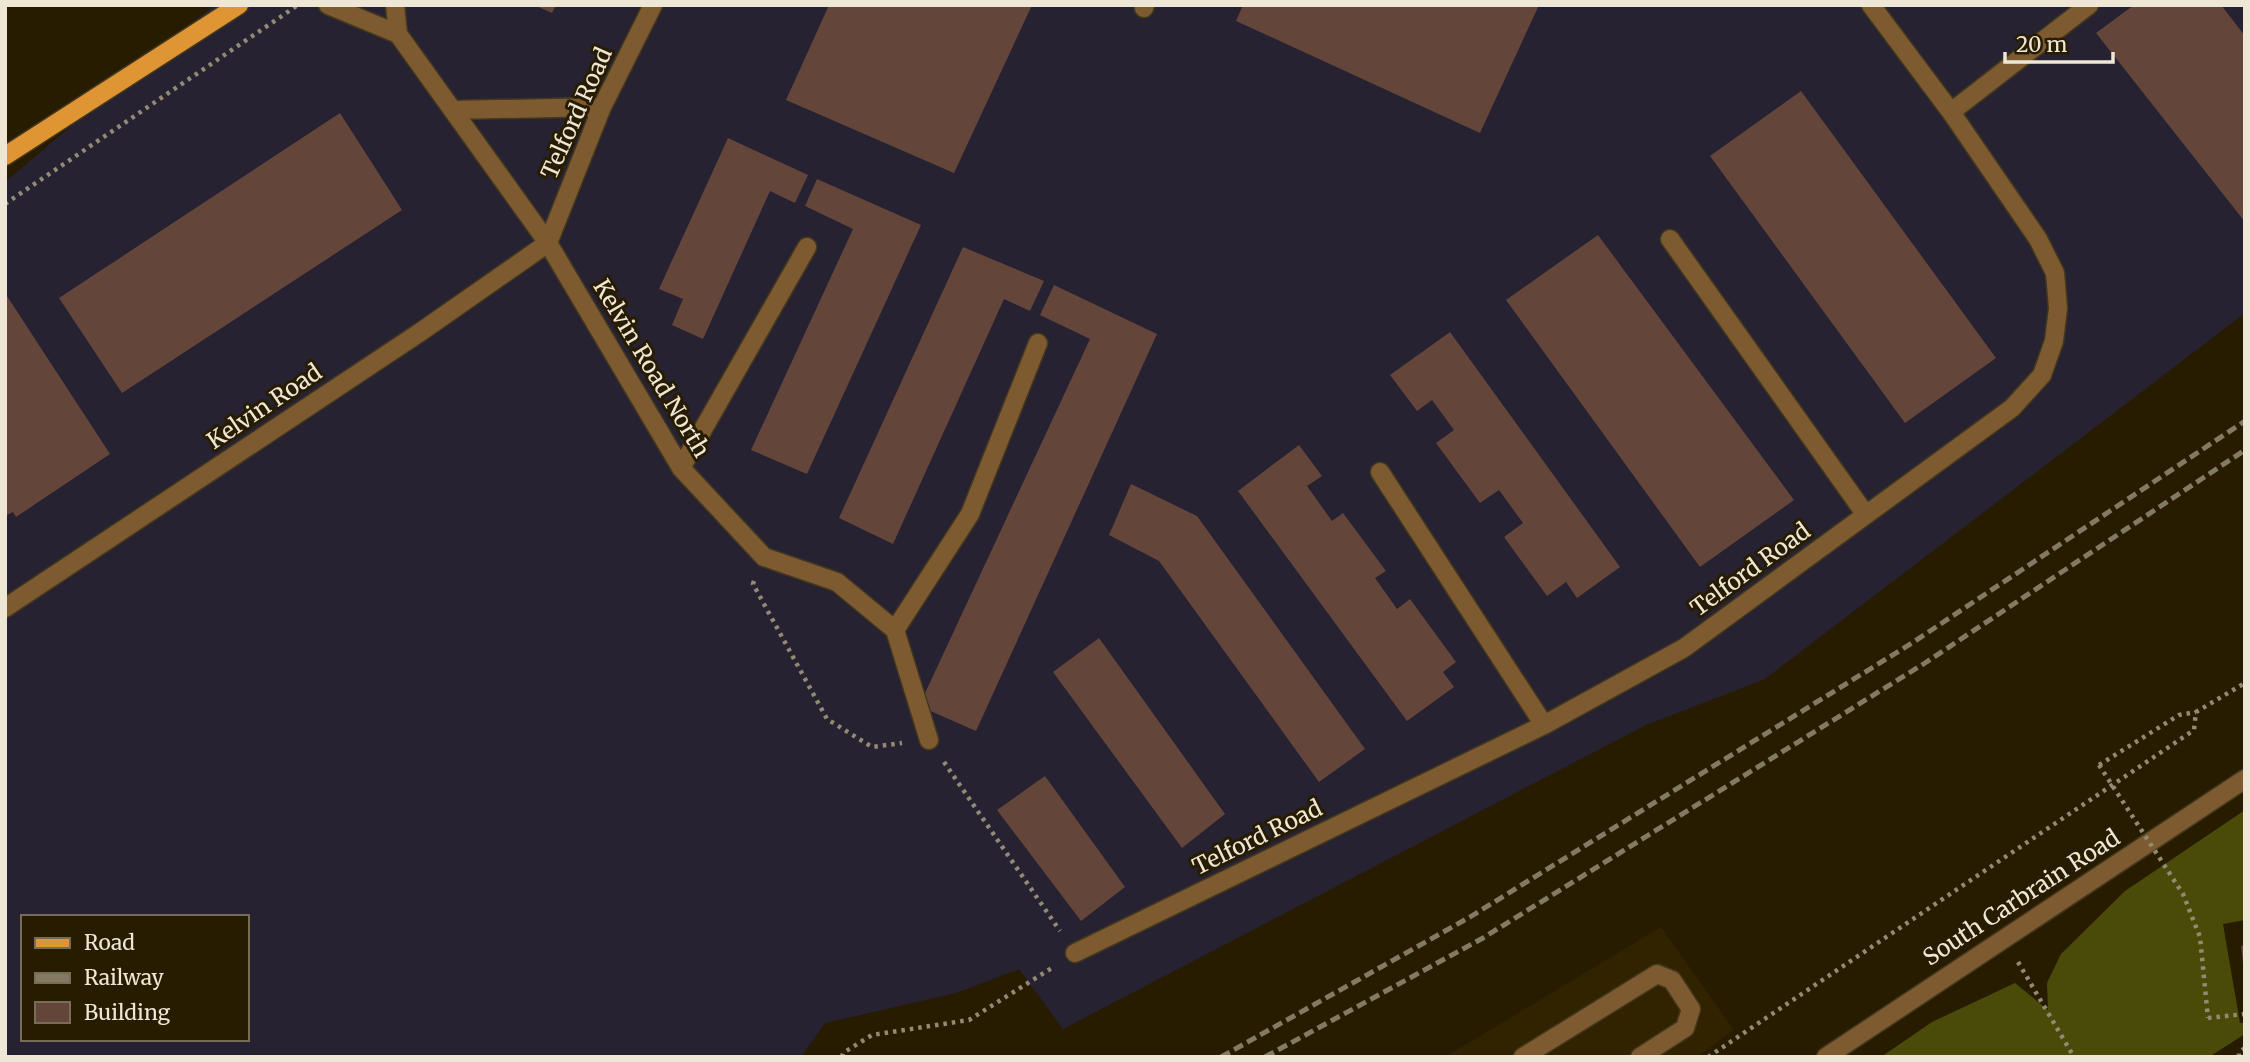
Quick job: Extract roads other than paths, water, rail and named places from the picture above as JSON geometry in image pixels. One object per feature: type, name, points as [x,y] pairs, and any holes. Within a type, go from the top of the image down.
[{"type":"main road","points":[[5,156],[239,5]]},
{"type":"street","points":[[328,5],[398,34]]},
{"type":"street","name":"Kelvin Road North","points":[[395,5],[398,34],[548,243],[681,468],[764,557],[837,582],[895,630]]},
{"type":"street","name":"Telford Road","points":[[548,243],[602,107],[653,5]]},
{"type":"street","name":"Telford Road","points":[[1075,953],[1544,725],[1684,648],[2012,408],[2042,375],[2054,341],[2057,308],[2055,273],[2038,239],[1951,112],[1871,5]]},
{"type":"street","points":[[1951,112],[2090,5]]},
{"type":"street","points":[[453,110],[602,107]]},
{"type":"street","points":[[1670,239],[1866,515]]},
{"type":"street","name":"Kelvin Road","points":[[5,608],[419,333],[548,243]]},
{"type":"street","points":[[681,468],[807,247]]},
{"type":"street","points":[[929,740],[895,630],[970,513],[1038,343]]},
{"type":"street","points":[[1380,471],[1544,725]]},
{"type":"street","name":"South Carbrain Road","points":[[1826,1057],[2245,779]]},
{"type":"street","points":[[1523,1057],[1657,974],[1672,980],[1691,1009],[1685,1027],[1640,1057]]},
{"type":"railway","points":[[1221,1057],[1470,917],[1912,643],[2245,421]]},
{"type":"railway","points":[[1265,1057],[1483,938],[1925,663],[2245,450]]}]
